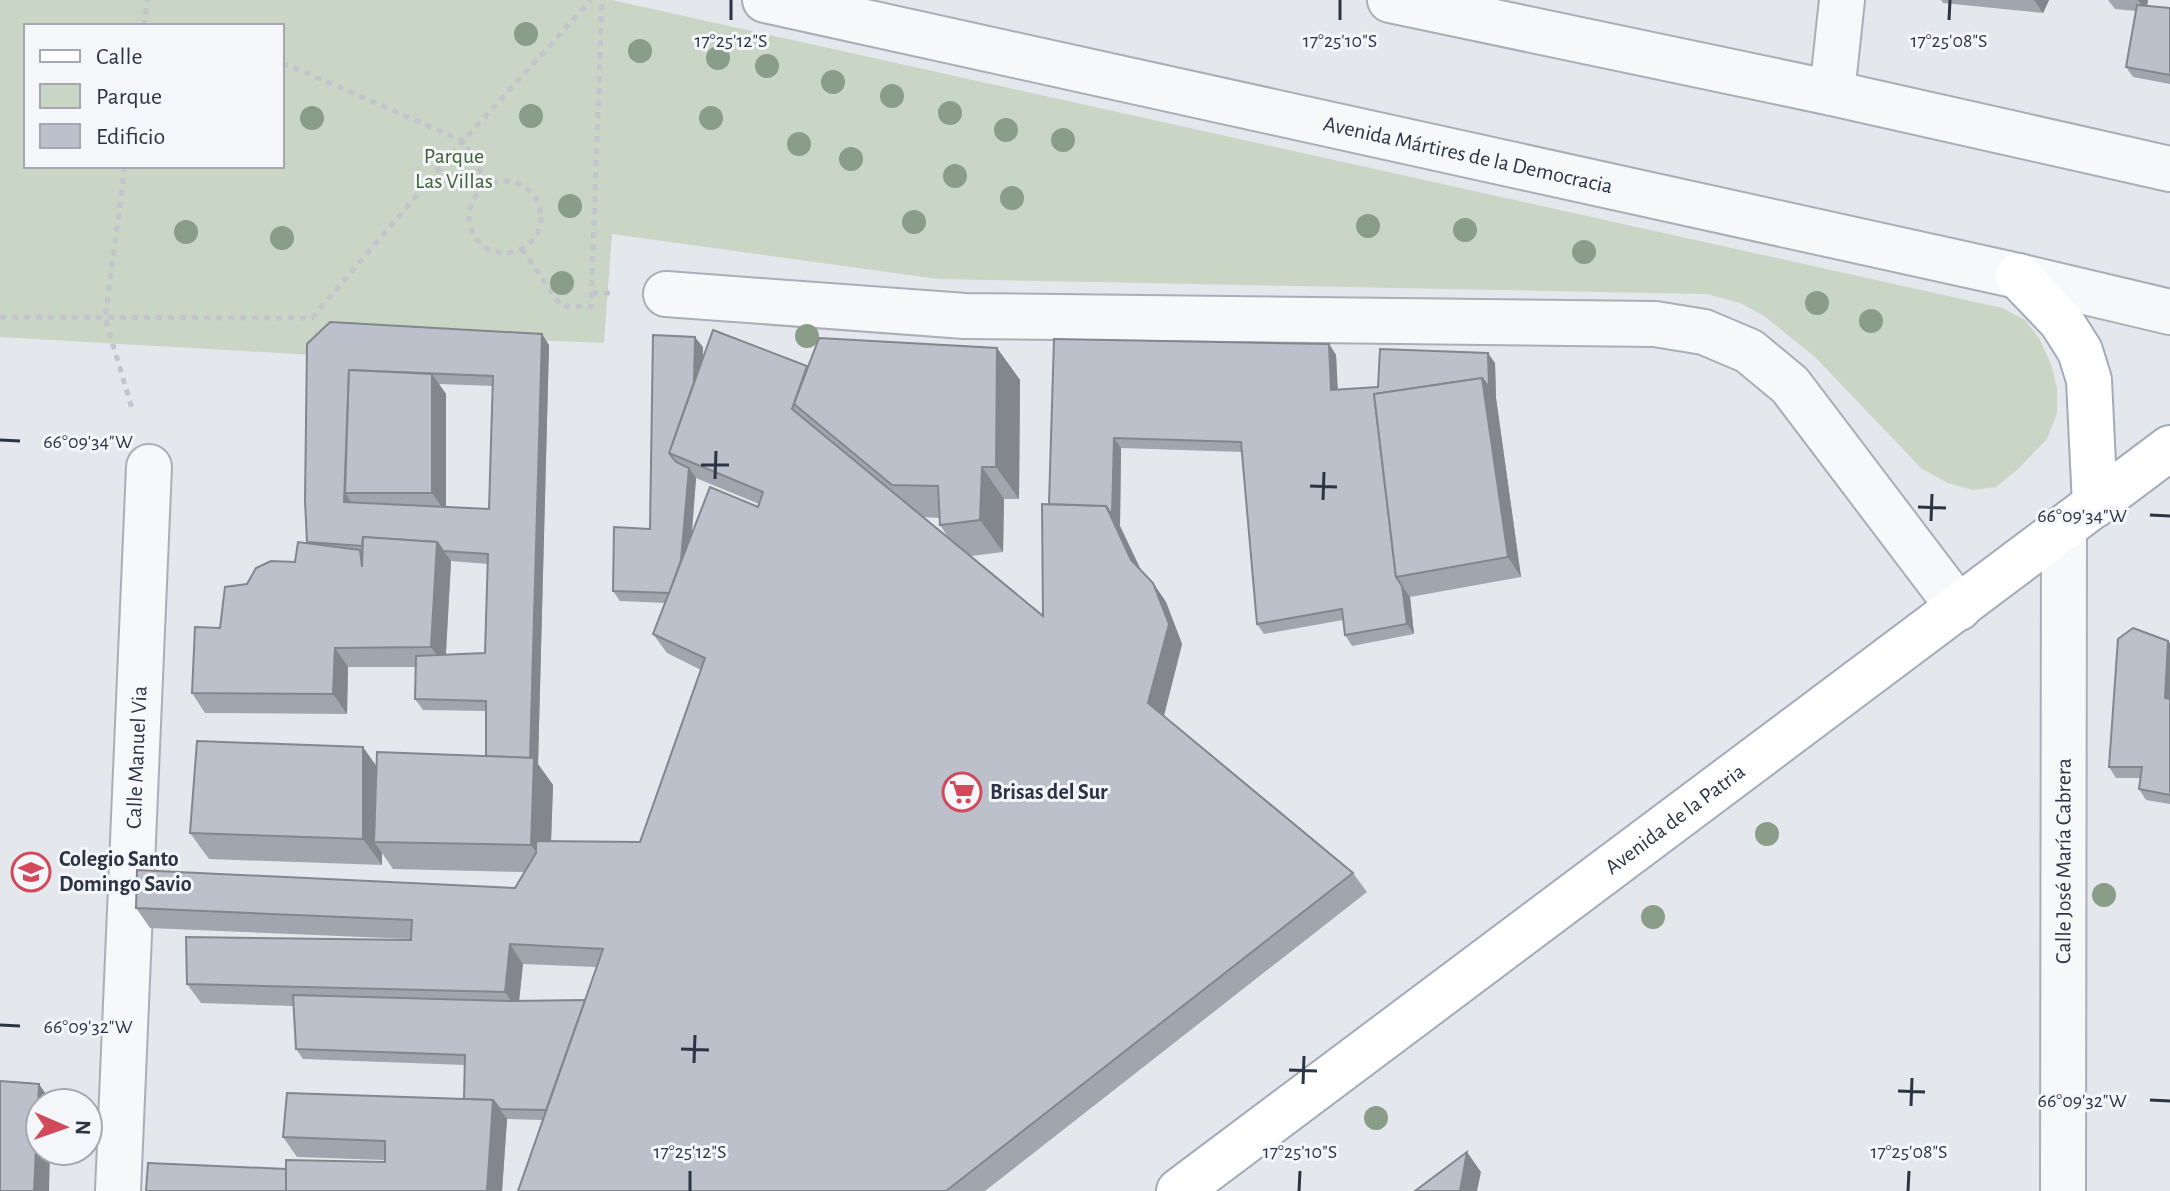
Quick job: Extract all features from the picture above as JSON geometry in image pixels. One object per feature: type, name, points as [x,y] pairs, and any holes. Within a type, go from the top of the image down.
[{"type":"main road","points":[[2018,276],[2061,321],[2080,351],[2089,380],[2079,517]]},
{"type":"main road","name":"Avenida de la Patria","points":[[1179,1191],[2170,448]]},
{"type":"street","name":"Avenida Mártires de la Democracia","points":[[765,0],[2170,312]]},
{"type":"street","points":[[1390,0],[1832,93],[2170,169]]},
{"type":"street","points":[[1832,93],[1842,0]]},
{"type":"street","points":[[666,294],[965,316],[1655,324],[1704,332],[1749,351],[1790,385],[1959,608]]},
{"type":"street","name":"Calle Manuel Via","points":[[118,1191],[149,467]]},
{"type":"street","name":"Calle José María Cabrera","points":[[2063,1191],[2079,517]]},
{"type":"path","points":[[144,24],[147,0]]},
{"type":"path","points":[[0,317],[312,318],[463,141],[591,0]]},
{"type":"path","points":[[522,249],[561,306],[591,307],[602,0]]},
{"type":"path","points":[[284,65],[463,141],[488,185]]},
{"type":"path","points":[[125,168],[105,318],[149,467]]},
{"type":"path","points":[[504,180],[520,183],[533,193],[540,208],[540,224],[534,239],[522,249],[506,254],[490,251],[477,241],[469,226],[468,211],[476,195],[488,185],[504,180]]},
{"type":"green space","name":"Parque Las Villas","points":[[0,0],[612,0],[2002,308],[2025,320],[2039,338],[2051,364],[2057,388],[2057,413],[2047,439],[2018,469],[1996,487],[1973,490],[1948,483],[1922,469],[1815,357],[1764,316],[1740,303],[1706,294],[938,279],[612,234],[604,343],[337,332],[314,355],[0,337]]},
{"type":"building","points":[[2137,5],[2170,8],[2170,75],[2126,67]]},
{"type":"building","points":[[330,322],[542,334],[530,758],[486,756],[486,701],[415,699],[416,656],[485,653],[488,554],[443,551],[437,542],[363,537],[362,546],[307,542],[307,344]],"holes":[[[349,370],[493,376],[489,509],[344,502]]]},
{"type":"building","name":"Brisas del Sur","points":[[713,330],[807,366],[792,409],[1043,616],[1042,504],[1106,506],[1131,560],[1153,583],[1169,624],[1148,703],[1353,873],[946,1191],[518,1191],[603,949],[510,944],[505,992],[187,984],[186,937],[411,940],[412,920],[136,908],[137,870],[515,888],[536,853],[536,841],[640,842],[705,658],[653,634],[710,487],[758,507],[763,492],[669,453]]},
{"type":"building","points":[[653,335],[695,337],[694,382],[669,453],[676,462],[689,468],[681,560],[669,593],[613,591],[614,527],[650,529]]},
{"type":"building","points":[[819,338],[997,348],[996,467],[982,467],[980,520],[940,525],[938,486],[892,485],[794,404]]},
{"type":"building","points":[[1054,339],[1329,344],[1331,390],[1378,387],[1380,349],[1488,353],[1489,387],[1482,378],[1374,394],[1396,577],[1402,586],[1407,624],[1345,635],[1342,609],[1257,624],[1241,442],[1114,438],[1112,515],[1106,506],[1049,504]]},
{"type":"building","points":[[349,370],[432,374],[432,493],[345,493]]},
{"type":"building","points":[[1482,378],[1508,557],[1396,577],[1374,394]]},
{"type":"building","points":[[363,537],[437,542],[431,647],[335,648],[333,694],[192,693],[195,627],[220,628],[225,587],[247,584],[256,568],[271,561],[295,562],[298,542],[360,550],[362,567]]},
{"type":"building","points":[[2133,628],[2168,641],[2165,698],[2170,699],[2170,795],[2139,789],[2142,767],[2109,767],[2118,639]]},
{"type":"building","points":[[197,741],[363,747],[363,839],[190,833]]},
{"type":"building","points":[[377,752],[534,758],[531,845],[374,842]]},
{"type":"building","points":[[293,995],[585,1000],[546,1110],[500,1109],[493,1100],[464,1099],[465,1055],[296,1049]]},
{"type":"building","points":[[0,1081],[39,1084],[39,1087],[24,1087],[24,1167],[35,1167],[34,1191],[0,1191]]},
{"type":"building","points":[[287,1093],[493,1100],[487,1191],[286,1191],[286,1160],[385,1162],[385,1141],[283,1137]]},
{"type":"building","points":[[1467,1152],[1460,1191],[1415,1191]]},
{"type":"building","points":[[148,1163],[286,1169],[286,1191],[146,1191]]},
{"type":"place","name":"Brisas del Sur","points":[[962,792]]},
{"type":"place","name":"Colegio Santo Domingo Savio","points":[[31,872]]}]
